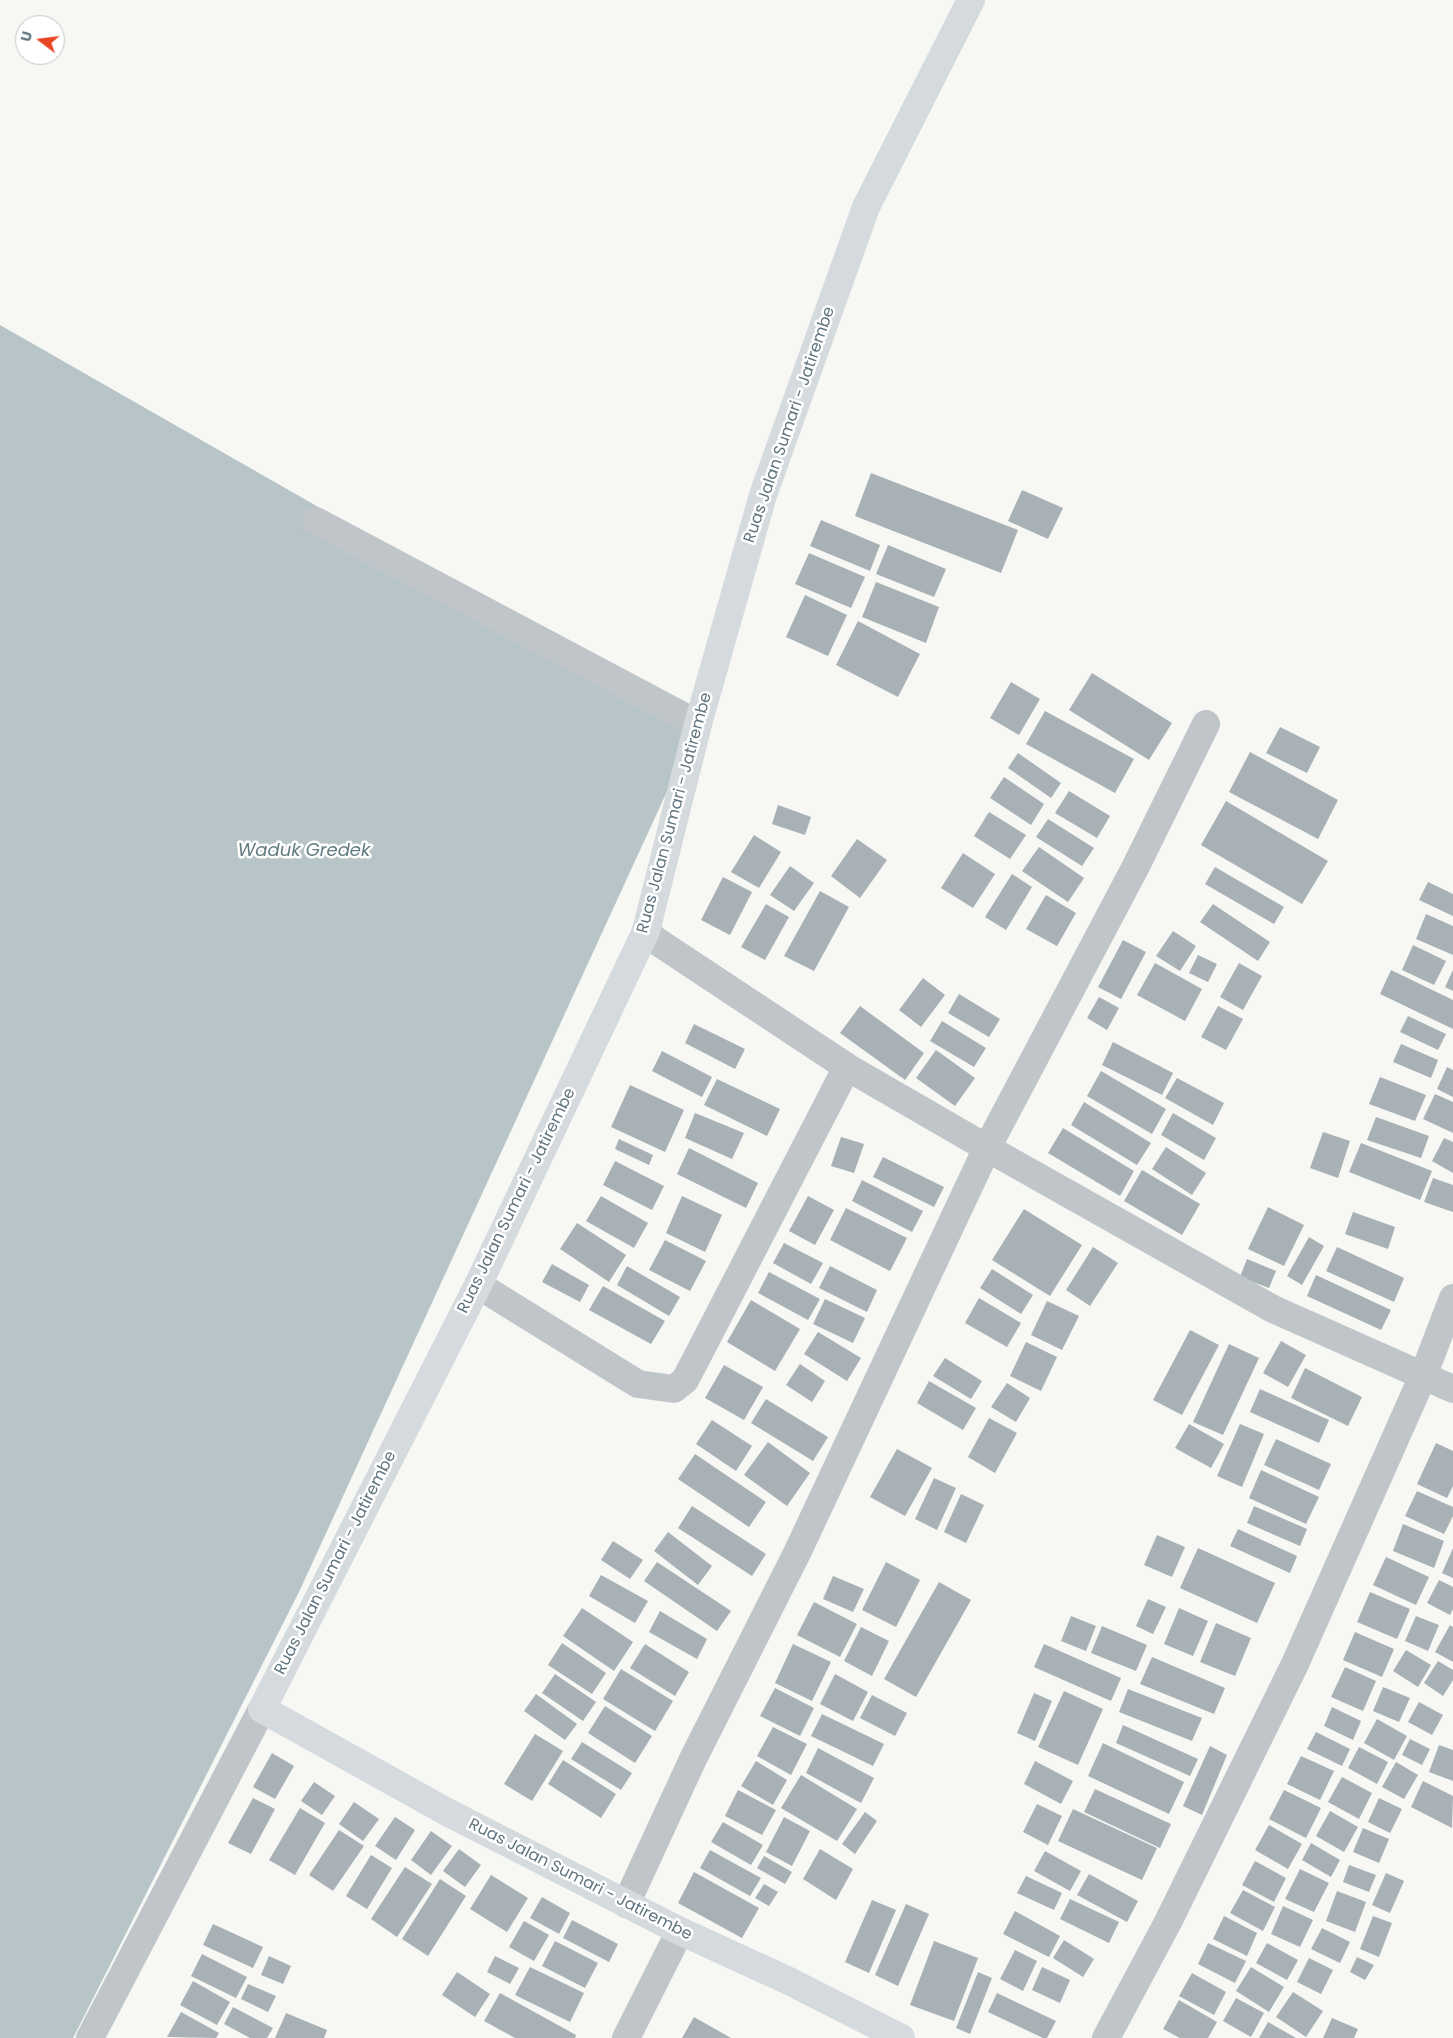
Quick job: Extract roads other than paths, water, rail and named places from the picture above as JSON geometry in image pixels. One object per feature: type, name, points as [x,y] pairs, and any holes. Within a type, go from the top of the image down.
[{"type":"main road","name":"Ruas Jalan Sumari - Jatirembe","points":[[901,2038],[789,1981],[680,1931],[447,1812],[262,1709],[478,1284],[646,931],[698,724],[763,494],[866,207],[971,0]]},
{"type":"street","points":[[316,521],[698,724]]},
{"type":"street","points":[[626,1904],[693,1760],[797,1554],[987,1148],[1135,868],[1206,724]]},
{"type":"street","points":[[646,931],[655,940],[846,1067],[987,1148],[1273,1309],[1453,1389]]},
{"type":"street","points":[[478,1284],[638,1384],[674,1389],[685,1380],[846,1067]]},
{"type":"street","points":[[1106,2038],[1168,1922],[1295,1664],[1423,1376],[1453,1298]]},
{"type":"street","points":[[90,2038],[262,1709]]},
{"type":"street","points":[[626,2038],[680,1931]]},
{"type":"water","name":"Waduk Gredek","points":[[0,325],[698,724],[299,1592],[73,2038],[0,2038]]}]
